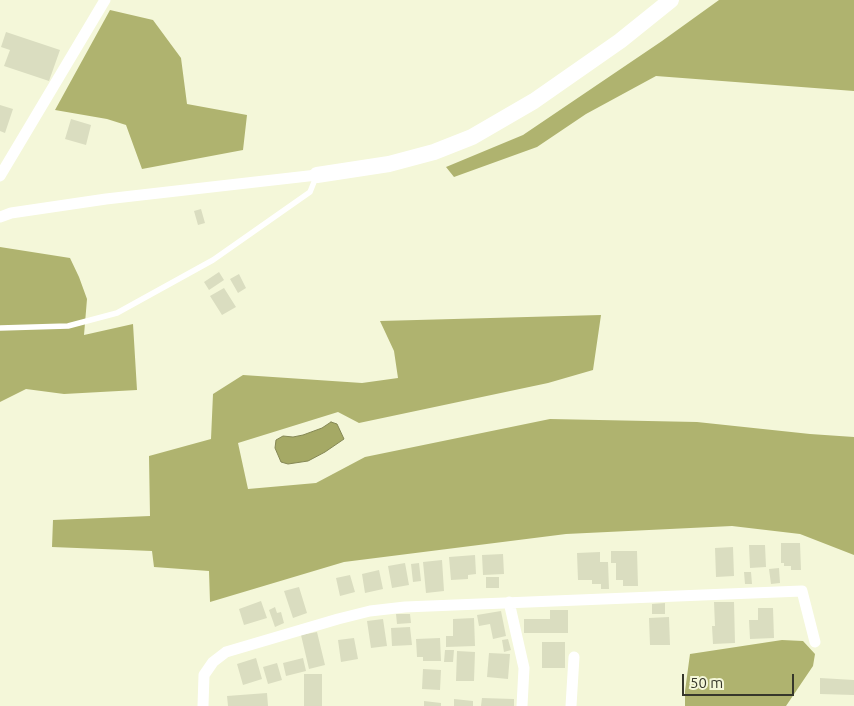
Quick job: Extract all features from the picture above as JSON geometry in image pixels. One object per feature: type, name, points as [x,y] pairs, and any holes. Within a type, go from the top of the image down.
[{"type":"street","points":[[0,176],[105,0]]},
{"type":"street","points":[[0,217],[11,213],[106,199],[317,175],[389,164],[434,152],[472,138],[534,101],[620,41],[670,0]]},
{"type":"street","points":[[203,706],[204,675],[213,662],[226,652],[338,618],[370,611],[405,607],[802,591],[815,642]]},
{"type":"street","points":[[509,602],[524,668],[522,706]]},
{"type":"street","points":[[571,706],[574,657]]},
{"type":"lane","points":[[0,328],[68,326],[118,313],[213,260],[278,215],[310,192],[317,175]]},
{"type":"shaded area","points":[[719,0],[854,0],[854,91],[656,76],[586,114],[537,147],[454,177],[446,167],[523,135]]},
{"type":"shaded area","points":[[110,10],[153,20],[181,58],[187,104],[247,115],[243,150],[142,169],[126,125],[107,119],[55,110]]},
{"type":"shaded area","points":[[0,247],[70,258],[87,299],[84,335],[133,324],[137,390],[64,394],[26,389],[0,402]]},
{"type":"shaded area","points":[[601,315],[593,370],[548,383],[359,423],[338,412],[238,443],[248,489],[316,483],[365,457],[550,419],[697,422],[854,437],[854,555],[800,534],[732,526],[566,534],[344,562],[210,602],[209,571],[154,567],[152,551],[52,547],[53,520],[150,516],[149,456],[211,439],[213,394],[243,375],[362,383],[398,378],[394,351],[380,321]]},
{"type":"shaded area","points":[[331,422],[337,424],[344,439],[308,461],[288,464],[281,462],[275,448],[276,440],[283,436],[303,435],[322,428]]},
{"type":"shaded area","points":[[782,640],[803,641],[815,654],[813,666],[786,706],[685,706],[690,654]]},
{"type":"building","points":[[6,32],[60,50],[49,81],[4,66],[10,50],[1,47]]},
{"type":"building","points":[[0,105],[13,109],[5,133],[0,131]]},
{"type":"building","points":[[71,119],[91,125],[86,145],[65,139]]},
{"type":"building","points":[[201,209],[205,223],[198,225],[194,211]]},
{"type":"building","points":[[219,272],[224,280],[209,290],[204,282]]},
{"type":"building","points":[[239,274],[246,288],[238,293],[230,279]]},
{"type":"building","points":[[224,288],[236,307],[222,315],[210,296]]},
{"type":"building","points":[[781,543],[800,543],[801,570],[791,570],[791,566],[784,566],[784,563],[781,563]]},
{"type":"building","points":[[749,545],[765,545],[766,567],[750,568]]},
{"type":"building","points":[[733,547],[734,576],[716,577],[715,548]]},
{"type":"building","points":[[611,551],[637,551],[638,586],[623,586],[623,580],[616,580],[616,563],[611,563]]},
{"type":"building","points":[[600,552],[600,562],[608,562],[609,589],[601,589],[601,584],[592,584],[592,580],[578,580],[577,553]]},
{"type":"building","points":[[503,554],[504,574],[483,575],[482,555]]},
{"type":"building","points":[[475,555],[476,574],[468,575],[468,579],[451,580],[449,557]]},
{"type":"building","points":[[442,560],[444,591],[426,593],[423,562]]},
{"type":"building","points":[[405,563],[409,585],[392,588],[388,566]]},
{"type":"building","points":[[419,563],[421,581],[413,582],[411,564]]},
{"type":"building","points":[[779,568],[780,583],[771,584],[769,569]]},
{"type":"building","points":[[379,570],[383,589],[365,593],[362,574]]},
{"type":"building","points":[[744,572],[751,572],[752,584],[745,584]]},
{"type":"building","points":[[350,575],[355,592],[340,596],[336,578]]},
{"type":"building","points":[[486,577],[499,577],[499,588],[486,588]]},
{"type":"building","points":[[299,587],[307,613],[293,618],[284,591]]},
{"type":"building","points":[[261,601],[267,618],[244,625],[239,609]]},
{"type":"building","points":[[714,602],[734,602],[735,643],[713,644],[712,626],[715,626]]},
{"type":"building","points":[[665,603],[665,614],[652,614],[652,604]]},
{"type":"building","points":[[275,607],[277,613],[281,612],[284,623],[275,627],[269,610]]},
{"type":"building","points":[[758,608],[773,608],[774,638],[750,639],[749,620],[758,620]]},
{"type":"building","points":[[550,610],[568,610],[568,633],[524,633],[524,619],[550,619]]},
{"type":"building","points":[[501,611],[506,636],[493,639],[490,624],[479,626],[477,615]]},
{"type":"building","points":[[396,614],[410,614],[411,623],[397,624]]},
{"type":"building","points":[[669,617],[670,645],[650,645],[649,618]]},
{"type":"building","points":[[474,618],[475,646],[446,647],[446,636],[453,636],[453,619]]},
{"type":"building","points":[[383,619],[387,646],[371,648],[367,621]]},
{"type":"building","points":[[410,627],[412,645],[392,646],[391,628]]},
{"type":"building","points":[[317,632],[325,665],[309,669],[301,635]]},
{"type":"building","points":[[354,638],[358,659],[341,662],[338,640]]},
{"type":"building","points":[[440,638],[441,661],[423,661],[423,657],[417,657],[416,639]]},
{"type":"building","points":[[508,639],[511,650],[504,652],[502,640]]},
{"type":"building","points":[[542,642],[565,642],[565,668],[542,668]]},
{"type":"building","points":[[445,650],[454,650],[453,662],[444,662]]},
{"type":"building","points":[[457,651],[475,652],[474,681],[456,681]]},
{"type":"building","points":[[489,653],[510,654],[508,679],[487,677]]},
{"type":"building","points":[[256,658],[262,679],[243,685],[237,664]]},
{"type":"building","points":[[303,658],[306,671],[286,676],[283,663]]},
{"type":"building","points":[[277,663],[282,680],[268,684],[263,667]]},
{"type":"building","points":[[423,669],[441,670],[440,690],[422,689]]},
{"type":"building","points":[[304,674],[322,674],[322,706],[304,706]]},
{"type":"building","points":[[820,678],[854,680],[854,695],[820,694]]},
{"type":"building","points":[[267,693],[268,706],[228,706],[227,696]]},
{"type":"building","points":[[482,698],[514,699],[514,706],[481,706]]},
{"type":"building","points":[[454,699],[473,701],[473,706],[454,706]]},
{"type":"building","points":[[424,701],[441,703],[441,706],[424,706]]}]
